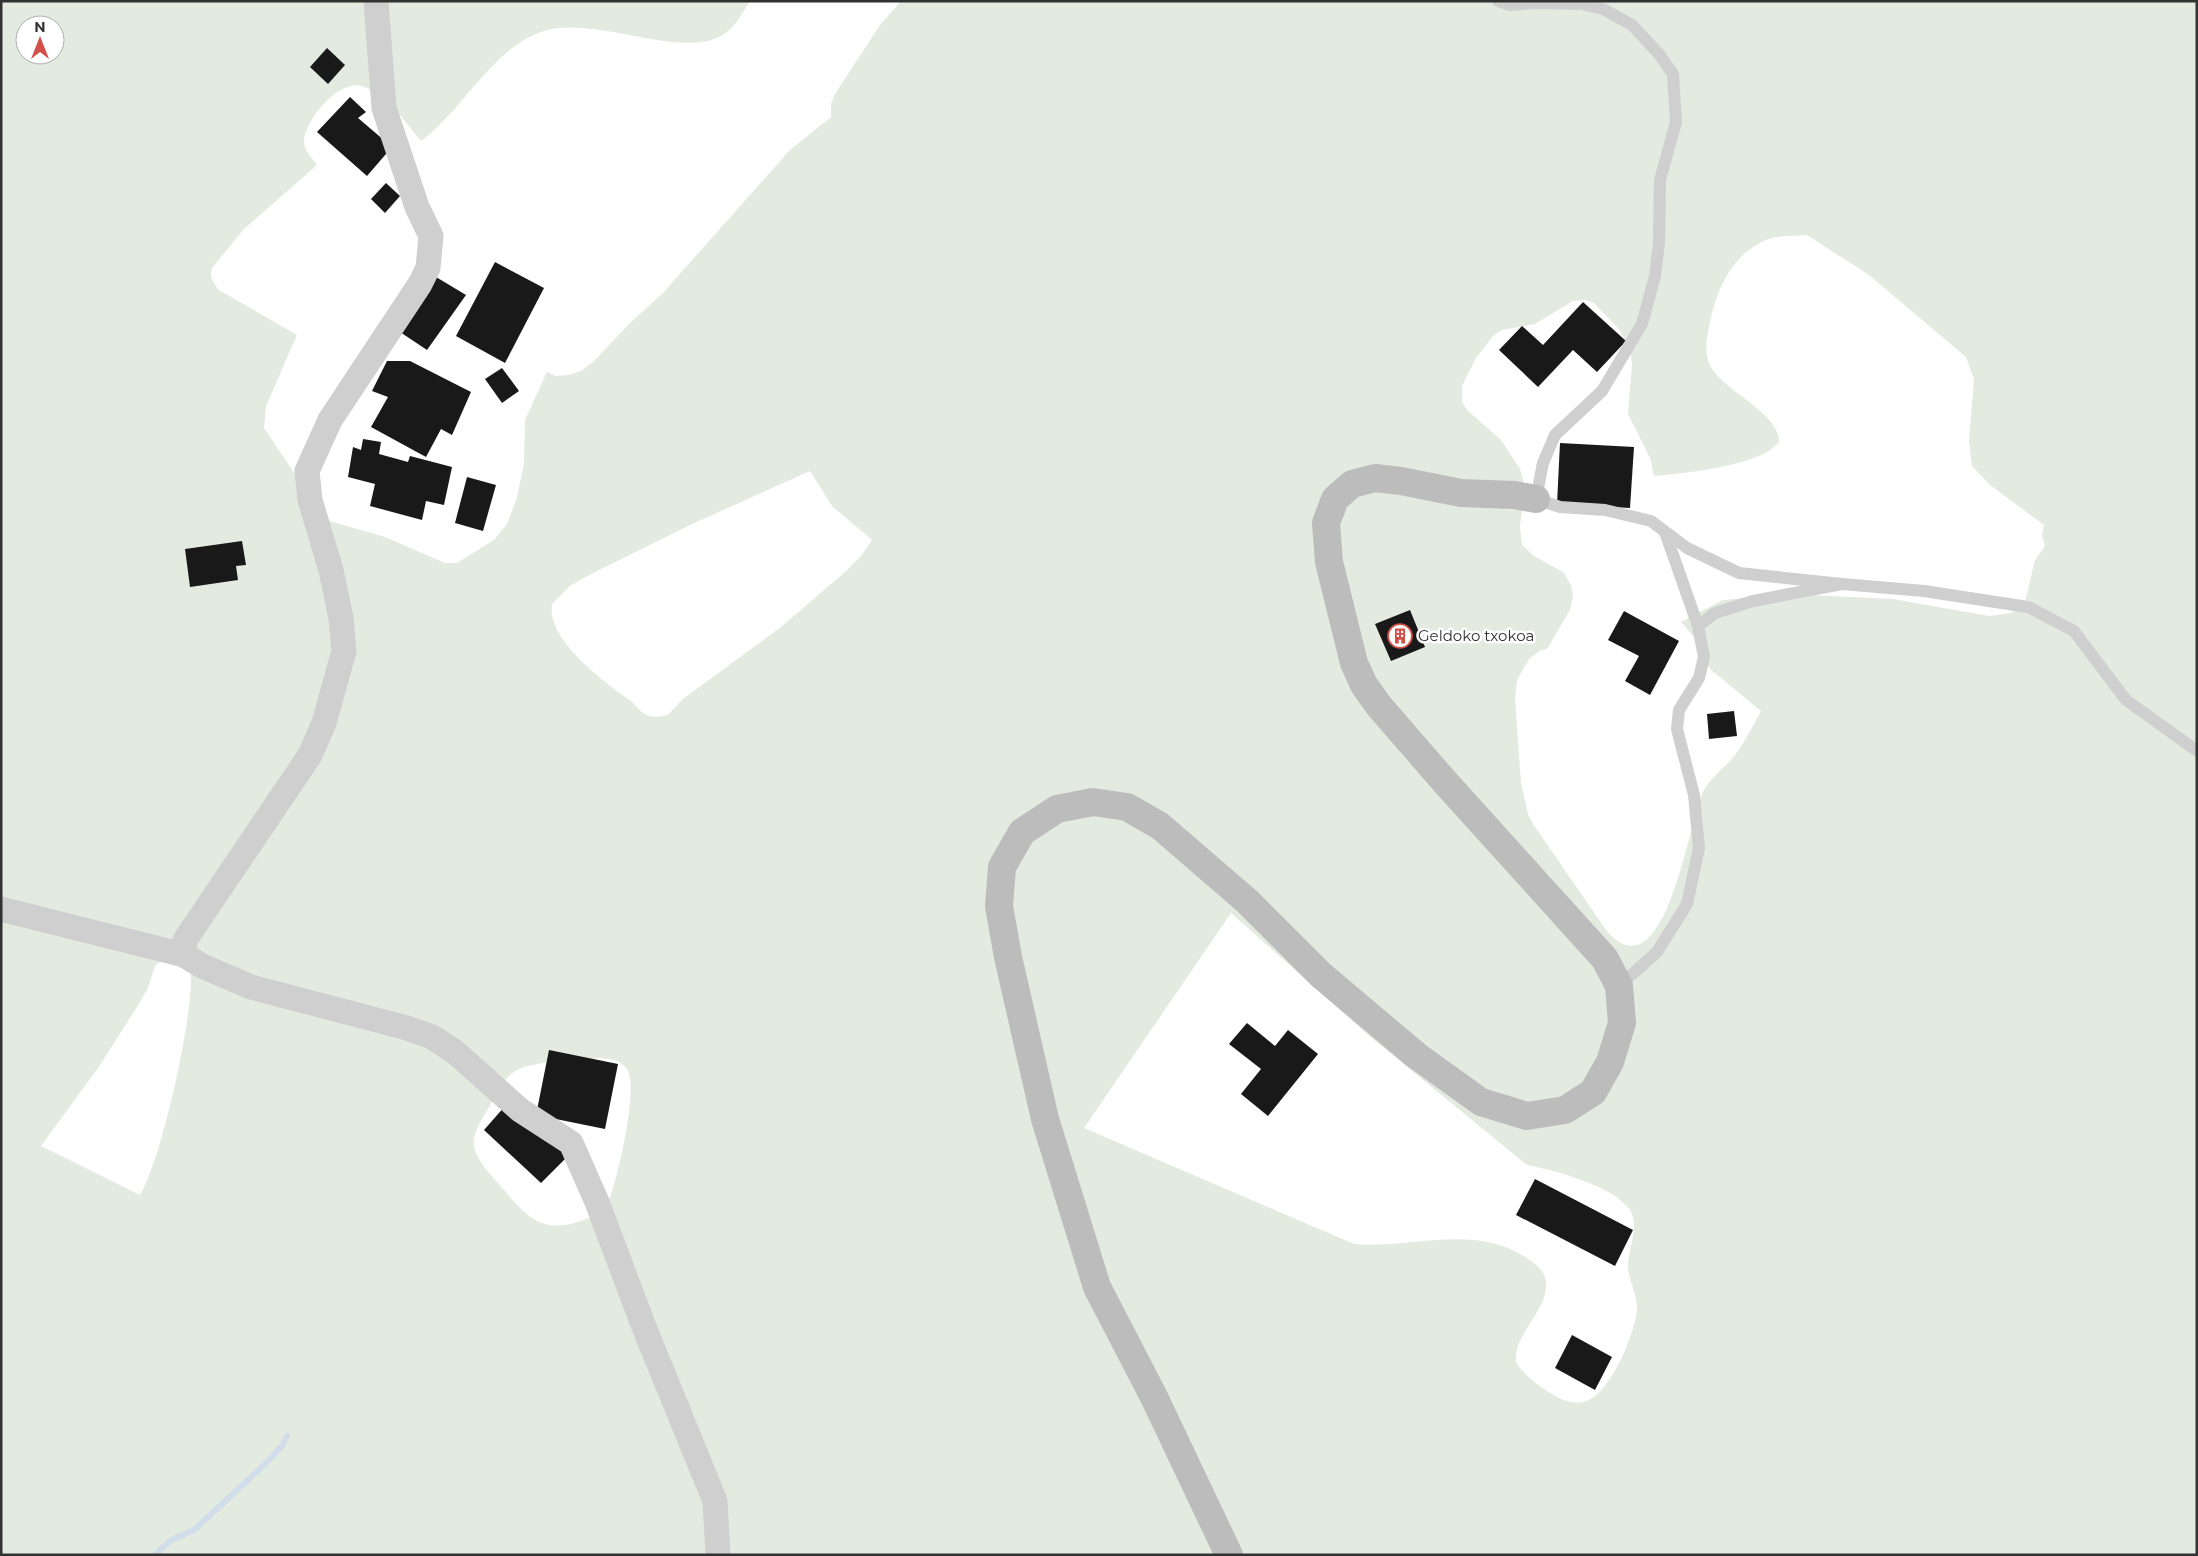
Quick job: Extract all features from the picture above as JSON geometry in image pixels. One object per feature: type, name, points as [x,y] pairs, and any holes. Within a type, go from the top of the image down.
[{"type":"street","points":[[184,955],[186,940],[310,754],[324,723],[344,651],[341,618],[331,570],[310,500],[307,471],[330,420],[420,284],[428,268],[431,236],[417,207],[384,108],[376,1]]},
{"type":"street","points":[[1229,1555],[1154,1398],[1098,1287],[1045,1119],[1008,958],[999,906],[1002,868],[1022,832],[1057,809],[1093,802],[1127,807],[1160,826],[1247,901],[1321,975],[1418,1056],[1481,1102],[1527,1116],[1565,1110],[1593,1092],[1610,1062],[1622,1023],[1619,986],[1605,959],[1445,782],[1379,706],[1364,685],[1354,663],[1329,562],[1326,523],[1335,499],[1352,484],[1374,478],[1401,481],[1461,494],[1514,495],[1536,498]]},
{"type":"street","points":[[1,910],[184,955],[202,966],[251,986],[407,1028],[432,1037],[455,1052],[520,1110],[571,1142],[597,1202],[644,1327],[715,1501],[718,1555]]},
{"type":"lane","points":[[1498,1],[1510,6],[1537,3],[1581,4],[1603,9],[1632,25],[1659,54],[1673,74],[1676,122],[1660,180],[1659,243],[1655,276],[1642,324],[1602,391],[1555,435],[1543,463],[1536,498],[1560,508],[1605,510],[1651,521],[1687,548],[1739,573],[1924,591],[2028,607],[2074,631],[2126,700],[2197,751]]},
{"type":"lane","points":[[1619,986],[1657,952],[1687,904],[1699,848],[1694,795],[1677,730],[1679,710],[1700,678],[1704,657],[1698,626],[1665,532]]},
{"type":"lane","points":[[1698,626],[1715,613],[1753,601],[1842,584]]},
{"type":"shaded area","points":[[1,1],[750,1],[728,31],[706,41],[685,43],[661,41],[586,28],[562,28],[541,32],[523,40],[507,52],[478,81],[451,113],[421,141],[395,109],[380,95],[362,86],[353,85],[344,88],[326,102],[306,130],[305,147],[317,165],[244,229],[212,268],[212,280],[219,290],[297,335],[266,406],[264,428],[326,520],[385,537],[445,563],[457,563],[494,540],[507,524],[516,501],[524,464],[525,420],[547,372],[556,376],[568,375],[581,371],[593,362],[631,322],[662,294],[790,150],[831,117],[831,104],[835,94],[880,25],[901,1],[2197,1],[2197,1555],[1,1555]],"holes":[[[1807,235],[1869,275],[1966,357],[1974,379],[1969,441],[1972,466],[1990,485],[2044,525],[2042,535],[2045,546],[2035,560],[2025,602],[2011,613],[1989,616],[1893,599],[1784,594],[1723,600],[1681,622],[1694,637],[1710,669],[1761,711],[1738,751],[1709,782],[1702,794],[1671,899],[1658,925],[1644,942],[1626,945],[1606,930],[1528,814],[1521,783],[1515,699],[1517,680],[1529,659],[1541,650],[1547,649],[1570,610],[1573,596],[1571,585],[1563,572],[1534,556],[1522,545],[1520,526],[1525,487],[1520,469],[1501,440],[1467,410],[1462,402],[1462,386],[1476,358],[1493,336],[1502,330],[1535,324],[1573,301],[1586,300],[1594,303],[1618,328],[1630,349],[1632,364],[1628,414],[1650,458],[1654,476],[1722,467],[1758,456],[1771,449],[1779,441],[1776,431],[1761,411],[1727,385],[1711,367],[1706,345],[1713,309],[1722,284],[1736,262],[1756,245],[1778,237]],[[810,471],[832,506],[872,540],[861,556],[845,572],[781,627],[683,699],[668,715],[651,717],[643,713],[578,658],[558,631],[553,617],[552,604],[570,586],[692,524]],[[1231,913],[1367,1034],[1527,1165],[1583,1180],[1622,1201],[1630,1210],[1634,1223],[1628,1267],[1637,1311],[1626,1348],[1612,1376],[1595,1396],[1586,1401],[1575,1403],[1560,1399],[1534,1382],[1516,1362],[1520,1342],[1541,1306],[1546,1286],[1543,1274],[1532,1261],[1508,1248],[1487,1242],[1465,1239],[1376,1245],[1354,1244],[1084,1128]],[[161,961],[190,966],[191,985],[176,1082],[158,1151],[140,1195],[41,1146],[98,1068],[137,1007],[148,988],[155,966]],[[600,1058],[622,1064],[627,1069],[630,1079],[629,1112],[614,1187],[604,1207],[593,1216],[564,1225],[552,1225],[541,1222],[514,1202],[480,1161],[474,1147],[479,1124],[501,1086],[508,1077],[518,1070],[524,1067],[552,1062]]]},
{"type":"building","points":[[327,48],[345,65],[328,84],[310,67]]},
{"type":"building","points":[[350,97],[366,112],[358,118],[392,147],[367,176],[317,132]]},
{"type":"building","points":[[386,183],[400,196],[385,213],[371,199]]},
{"type":"building","points":[[495,262],[544,288],[505,363],[456,336]]},
{"type":"building","points":[[431,274],[466,295],[427,350],[397,330]]},
{"type":"building","points":[[1583,302],[1626,341],[1597,372],[1573,350],[1538,387],[1499,350],[1522,326],[1543,345]]},
{"type":"building","points":[[387,361],[410,361],[471,392],[452,435],[441,429],[426,457],[371,427],[388,397],[372,391]]},
{"type":"building","points":[[502,368],[519,391],[502,403],[485,379]]},
{"type":"building","points":[[363,439],[381,442],[379,454],[408,462],[410,456],[452,467],[444,505],[426,501],[422,520],[370,506],[375,484],[348,477],[353,447],[361,450]]},
{"type":"building","points":[[1560,443],[1634,447],[1630,508],[1557,504]]},
{"type":"building","points":[[467,477],[496,485],[483,531],[455,523]]},
{"type":"building","points":[[242,541],[246,565],[236,566],[238,580],[190,587],[185,549]]},
{"type":"building","name":"Geldoko txokoa","points":[[1410,610],[1425,647],[1391,661],[1375,624]]},
{"type":"building","points":[[1624,611],[1679,641],[1650,695],[1625,681],[1639,656],[1608,640]]},
{"type":"building","points":[[1734,711],[1737,736],[1709,739],[1707,714]]},
{"type":"building","points":[[1247,1023],[1275,1046],[1288,1030],[1318,1054],[1268,1116],[1241,1094],[1261,1069],[1229,1044]]},
{"type":"building","points":[[549,1050],[618,1064],[605,1129],[536,1115]]},
{"type":"building","points":[[506,1105],[569,1155],[541,1183],[484,1130]]},
{"type":"building","points":[[1535,1179],[1633,1230],[1615,1266],[1516,1215]]},
{"type":"building","points":[[1572,1335],[1612,1357],[1595,1390],[1555,1368]]},
{"type":"waterway","points":[[155,1555],[171,1540],[194,1530],[265,1464],[282,1446],[287,1436]]},
{"type":"place","name":"Geldoko txokoa","points":[[1400,636]]}]
